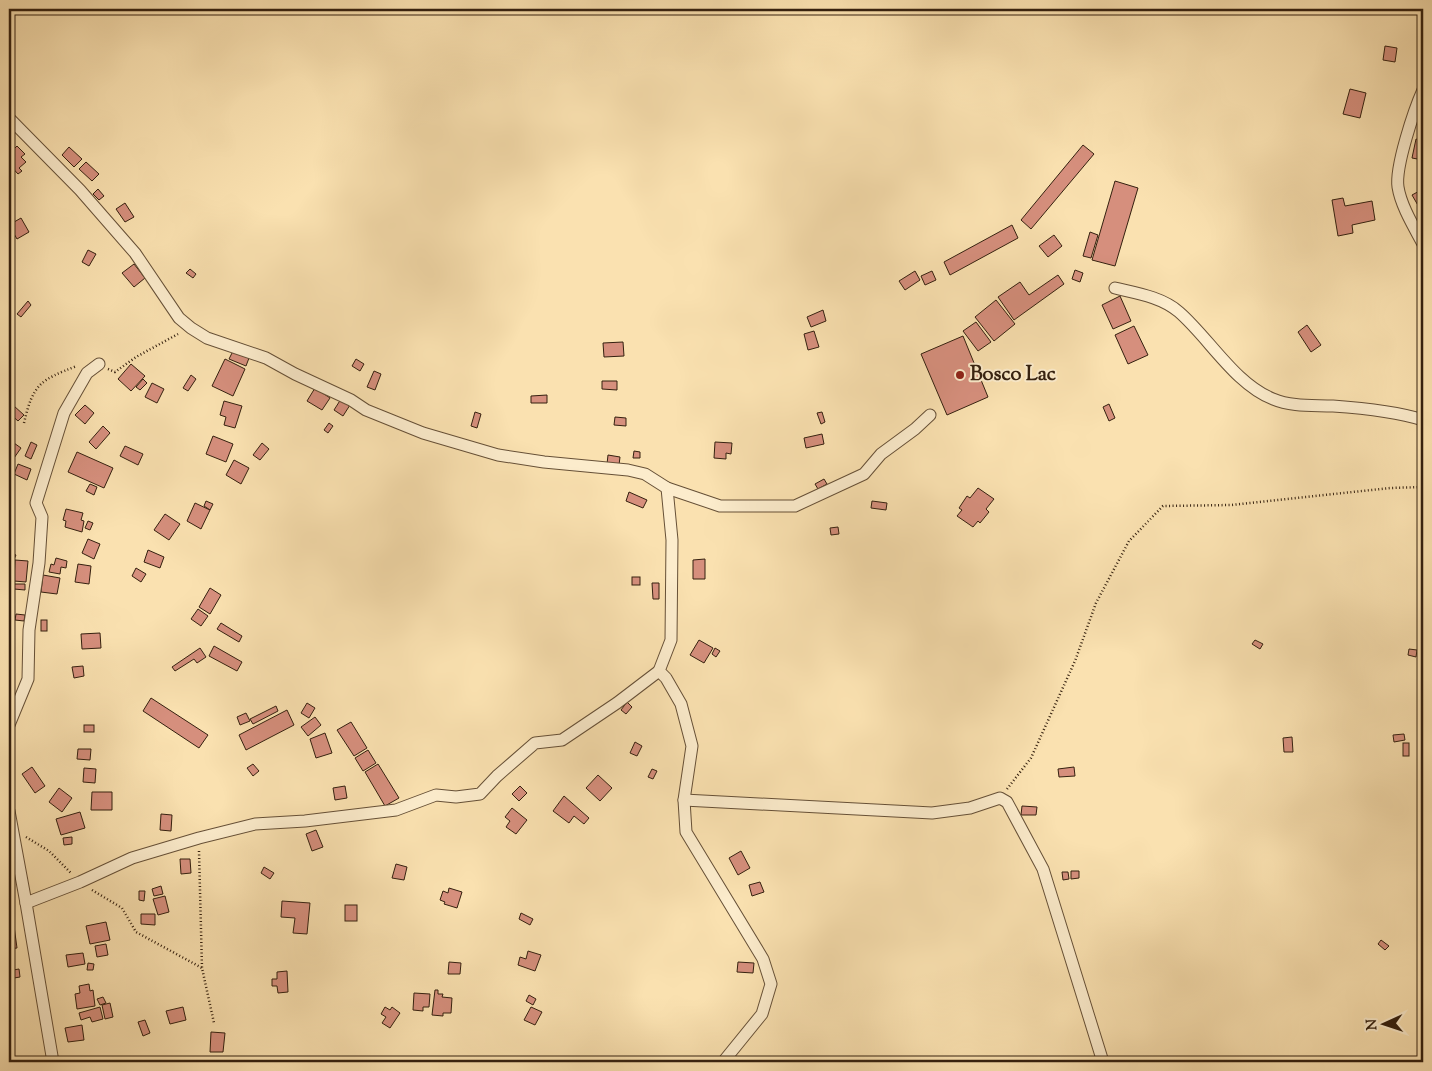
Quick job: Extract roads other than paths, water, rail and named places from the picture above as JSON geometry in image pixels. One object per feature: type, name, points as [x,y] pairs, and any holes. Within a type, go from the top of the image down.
[{"type":"street","points":[[1423,90],[1405,143],[1398,179],[1401,198],[1423,244]]},
{"type":"street","points":[[9,118],[80,190],[136,253],[179,318],[206,338],[266,358],[351,400],[366,410],[423,433],[498,455],[628,470],[645,474],[666,488],[720,506],[795,506],[864,474],[881,454],[915,429],[930,414]]},
{"type":"street","points":[[1115,288],[1155,299],[1179,312],[1247,384],[1273,400],[1293,405],[1353,408],[1406,415],[1423,420]]},
{"type":"street","points":[[9,725],[28,679],[29,630],[39,563],[42,517],[36,503],[64,412],[87,372],[99,364]]},
{"type":"street","points":[[26,903],[80,882],[132,858],[255,824],[305,821],[396,810],[436,795],[456,797],[480,794],[497,776],[535,743],[562,740],[659,672],[671,640],[672,540],[666,488]]},
{"type":"street","points":[[659,672],[666,678],[681,704],[692,746],[684,800],[686,832],[764,959],[770,984],[762,1014],[723,1062]]},
{"type":"street","points":[[684,800],[932,813],[970,808],[1000,798],[1007,802],[1043,869],[1103,1062]]},
{"type":"street","points":[[9,811],[53,1062]]},
{"type":"place","name":"Bosco Lac","points":[[960,375]]}]
